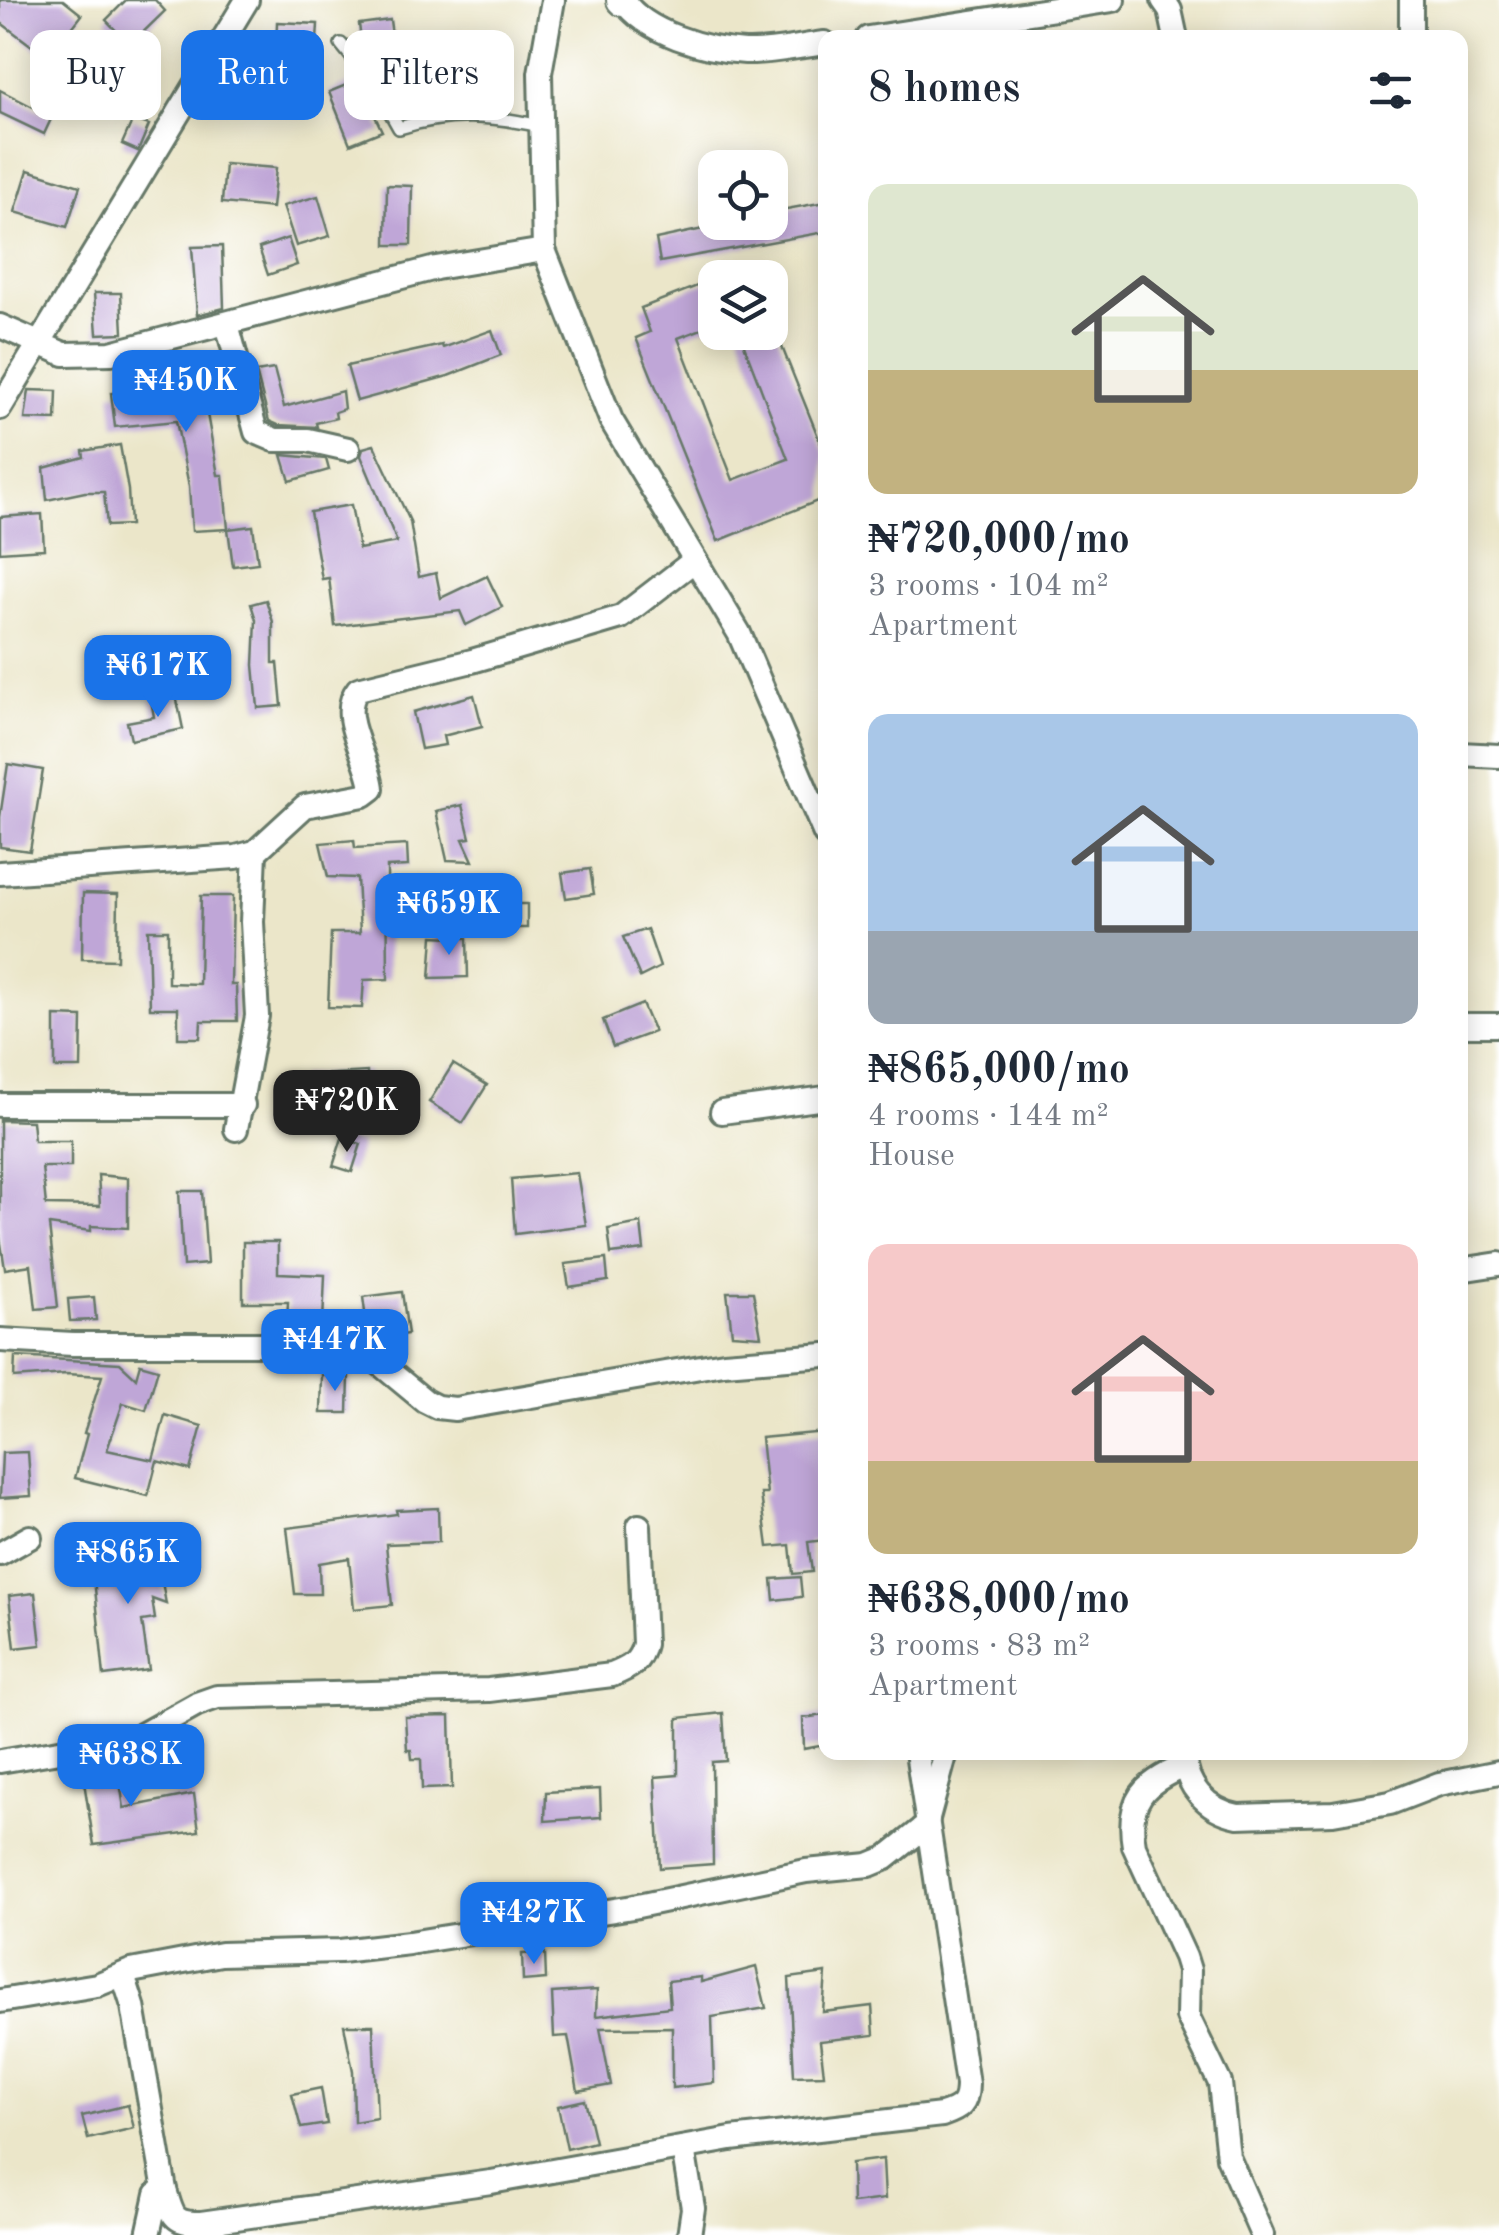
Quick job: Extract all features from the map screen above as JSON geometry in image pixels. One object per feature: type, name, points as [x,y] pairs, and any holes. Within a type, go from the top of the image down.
[{"type":"street","points":[[0,408],[248,0]]},
{"type":"street","points":[[553,0],[540,73],[544,250],[611,420],[739,632],[818,818]]},
{"type":"street","points":[[900,30],[977,11],[1114,0]]},
{"type":"street","points":[[1163,0],[1170,10],[1174,30]]},
{"type":"street","points":[[1411,0],[1411,30]]},
{"type":"street","points":[[622,1],[660,28],[708,47],[747,52],[818,44]]},
{"type":"street","points":[[0,326],[64,354],[93,355],[436,268],[544,250]]},
{"type":"street","points":[[227,324],[256,432],[262,437],[308,440],[348,449]]},
{"type":"street","points":[[0,873],[236,858],[256,852],[305,806],[364,795],[372,789],[372,778],[351,717],[352,697],[358,689],[472,661],[621,617],[695,560]]},
{"type":"street","points":[[1468,754],[1499,756]]},
{"type":"street","points":[[236,1129],[257,1016],[252,922],[256,852]]},
{"type":"street","points":[[1468,1026],[1499,1025]]},
{"type":"street","points":[[722,1112],[818,1099]]},
{"type":"street","points":[[0,1105],[242,1105]]},
{"type":"street","points":[[1468,1269],[1499,1264]]},
{"type":"street","points":[[0,1340],[356,1344],[425,1401],[455,1409],[724,1363],[818,1356]]},
{"type":"street","points":[[0,1761],[136,1738],[217,1697],[489,1690],[612,1674],[629,1668],[642,1657],[644,1644],[639,1526]]},
{"type":"street","points":[[0,1554],[30,1537]]},
{"type":"street","points":[[123,1975],[165,2190],[174,2217],[183,2223],[201,2224],[491,2182],[731,2139],[942,2115],[959,2110],[967,2099],[967,2084],[918,1760]]},
{"type":"street","points":[[0,2001],[97,1986],[123,1975],[221,1954],[340,1951],[409,1943],[687,1897],[806,1871],[869,1865],[896,1852],[926,1826],[944,1760]]},
{"type":"street","points":[[1184,1760],[1147,1786],[1138,1800],[1132,1829],[1134,1846],[1185,1957],[1189,1970],[1188,2017],[1220,2083],[1228,2157],[1262,2235]]},
{"type":"street","points":[[1185,1760],[1192,1785],[1210,1805],[1238,1816],[1332,1813],[1390,1802],[1439,1784],[1499,1772]]},
{"type":"street","points":[[683,2148],[693,2208],[689,2235]]},
{"type":"street","points":[[148,2235],[157,2194],[165,2190]]},
{"type":"lane","points":[[341,44],[376,88],[399,128],[424,120],[492,115],[540,126]]},
{"type":"building","points":[[0,0],[63,0],[82,15],[70,30],[30,30],[30,44],[0,22]]},
{"type":"building","points":[[126,0],[155,0],[165,11],[145,30],[116,30],[106,20]]},
{"type":"building","points":[[390,20],[391,30],[360,30],[359,24]]},
{"type":"building","points":[[277,22],[318,24],[318,30],[277,30]]},
{"type":"building","points":[[344,86],[344,120],[377,120],[382,131],[350,144],[329,92]]},
{"type":"building","points":[[0,90],[30,106],[30,120],[51,120],[44,134],[0,113]]},
{"type":"building","points":[[133,120],[149,125],[138,151],[122,144]]},
{"type":"building","points":[[225,164],[276,168],[272,208],[222,203]]},
{"type":"building","points":[[28,170],[80,186],[67,227],[15,212]]},
{"type":"building","points":[[387,185],[412,186],[411,245],[386,245]]},
{"type":"building","points":[[318,196],[330,236],[296,246],[283,206]]},
{"type":"building","points":[[818,203],[818,233],[788,239],[788,209]]},
{"type":"building","points":[[698,230],[698,240],[781,240],[660,262],[656,239]]},
{"type":"building","points":[[288,238],[297,265],[268,275],[259,248]]},
{"type":"building","points":[[222,246],[224,308],[197,315],[192,247]]},
{"type":"building","points":[[698,286],[698,330],[678,338],[733,480],[788,459],[746,350],[783,350],[818,437],[818,501],[718,541],[636,338],[650,332],[641,308]]},
{"type":"building","points":[[94,293],[121,293],[123,333],[97,334]]},
{"type":"building","points":[[492,330],[501,355],[448,376],[357,401],[347,366],[442,345],[443,348]]},
{"type":"building","points":[[223,368],[232,399],[205,403],[218,475],[223,475],[228,529],[192,531],[189,486],[176,421],[115,427],[111,393],[183,385],[182,370]]},
{"type":"building","points":[[274,369],[284,407],[342,391],[344,409],[335,412],[336,418],[316,423],[317,427],[269,421],[256,372]]},
{"type":"building","points":[[29,390],[57,391],[56,420],[25,419]]},
{"type":"building","points":[[120,445],[130,525],[107,526],[104,492],[47,500],[44,468],[84,457],[83,451]]},
{"type":"building","points":[[374,445],[410,521],[419,577],[436,573],[441,598],[487,576],[502,607],[466,625],[460,611],[335,626],[329,578],[322,579],[310,512],[351,505],[359,549],[397,542],[361,456],[363,448]]},
{"type":"building","points":[[282,455],[326,459],[329,470],[290,481]]},
{"type":"building","points":[[42,514],[44,549],[0,552],[0,517]]},
{"type":"building","points":[[253,526],[258,563],[233,566],[228,529]]},
{"type":"building","points":[[266,600],[273,622],[273,663],[278,663],[282,706],[258,708],[254,665],[256,620],[251,604]]},
{"type":"building","points":[[176,695],[183,729],[131,740],[127,722],[154,717],[151,700]]},
{"type":"building","points":[[474,695],[482,726],[443,736],[445,745],[421,749],[413,712]]},
{"type":"building","points":[[8,764],[43,770],[30,851],[0,847]]},
{"type":"building","points":[[462,805],[470,838],[463,839],[473,861],[447,860],[436,811]]},
{"type":"building","points":[[354,840],[355,848],[407,845],[408,866],[387,867],[388,979],[364,980],[362,1008],[328,1007],[331,933],[360,933],[357,878],[328,877],[320,843]]},
{"type":"building","points":[[590,869],[594,894],[566,898],[562,873]]},
{"type":"building","points":[[83,893],[118,894],[117,960],[82,959]]},
{"type":"building","points":[[201,896],[233,896],[231,985],[236,985],[237,1021],[201,1021],[200,1038],[178,1038],[178,1008],[150,1008],[148,930],[168,930],[168,983],[199,984]]},
{"type":"building","points":[[462,904],[527,904],[527,928],[462,928]]},
{"type":"building","points":[[647,929],[660,967],[640,977],[623,937]]},
{"type":"building","points":[[433,936],[467,938],[468,977],[430,978]]},
{"type":"building","points":[[642,1004],[654,1032],[613,1047],[603,1020]]},
{"type":"building","points":[[55,1016],[82,1017],[81,1068],[55,1068]]},
{"type":"building","points":[[453,1064],[487,1085],[463,1123],[429,1102]]},
{"type":"building","points":[[367,1072],[368,1087],[298,1092],[301,1076]]},
{"type":"building","points":[[0,1120],[32,1121],[34,1141],[71,1141],[71,1167],[42,1167],[46,1205],[100,1206],[98,1175],[128,1178],[128,1228],[91,1226],[91,1231],[49,1225],[58,1307],[36,1309],[31,1265],[5,1269],[0,1237]]},
{"type":"building","points":[[342,1138],[361,1144],[352,1172],[333,1166]]},
{"type":"building","points":[[577,1173],[586,1225],[515,1234],[511,1179]]},
{"type":"building","points":[[179,1191],[202,1191],[207,1264],[183,1266]]},
{"type":"building","points":[[641,1223],[644,1250],[611,1254],[608,1229]]},
{"type":"building","points":[[243,1242],[278,1242],[278,1273],[325,1275],[323,1323],[287,1321],[288,1302],[243,1302]]},
{"type":"building","points":[[606,1259],[608,1281],[569,1287],[565,1264]]},
{"type":"building","points":[[402,1292],[408,1334],[374,1339],[368,1335],[363,1297]]},
{"type":"building","points":[[727,1292],[753,1292],[761,1336],[732,1334]]},
{"type":"building","points":[[94,1297],[96,1320],[70,1321],[68,1299]]},
{"type":"building","points":[[15,1357],[120,1363],[136,1378],[140,1364],[158,1369],[146,1410],[123,1403],[107,1450],[153,1460],[165,1415],[202,1426],[190,1470],[157,1461],[148,1496],[75,1478],[102,1376],[14,1378]]},
{"type":"building","points":[[322,1375],[349,1376],[348,1413],[321,1413]]},
{"type":"building","points":[[818,1433],[818,1541],[808,1542],[812,1572],[793,1574],[790,1545],[768,1547],[761,1494],[767,1494],[761,1438]]},
{"type":"building","points":[[28,1452],[31,1496],[0,1498],[2,1453]]},
{"type":"building","points":[[438,1508],[439,1542],[386,1544],[392,1605],[354,1609],[349,1558],[319,1563],[320,1594],[295,1594],[287,1528],[397,1514],[396,1510]]},
{"type":"building","points":[[154,1537],[166,1604],[152,1599],[155,1619],[142,1621],[149,1670],[104,1676],[93,1569],[131,1564],[127,1541]]},
{"type":"building","points":[[800,1577],[802,1597],[774,1600],[772,1579]]},
{"type":"building","points":[[35,1593],[41,1645],[15,1648],[9,1596]]},
{"type":"building","points":[[723,1713],[726,1761],[712,1762],[713,1864],[660,1868],[655,1777],[678,1775],[678,1718]]},
{"type":"building","points":[[450,1716],[452,1788],[422,1789],[421,1759],[412,1759],[411,1750],[407,1750],[405,1717]]},
{"type":"building","points":[[818,1716],[818,1746],[804,1749],[803,1718]]},
{"type":"building","points":[[116,1757],[124,1808],[194,1794],[199,1831],[94,1845],[81,1763]]},
{"type":"building","points":[[600,1789],[601,1817],[545,1821],[546,1792]]},
{"type":"building","points":[[545,1953],[546,1979],[523,1981],[522,1954]]},
{"type":"building","points":[[756,1967],[766,2008],[712,2017],[714,2083],[672,2088],[672,2027],[600,2028],[611,2085],[578,2091],[568,2036],[554,2037],[552,1993],[597,1990],[596,2016],[670,2007],[668,1981],[701,1977],[701,1982]]},
{"type":"building","points":[[826,1973],[823,2012],[872,2006],[874,2035],[820,2041],[824,2075],[794,2076],[789,1978]]},
{"type":"building","points":[[344,2025],[373,2025],[377,2118],[354,2122],[353,2071]]},
{"type":"building","points":[[321,2088],[327,2124],[301,2128],[292,2094]]},
{"type":"building","points":[[585,2100],[595,2142],[567,2149],[558,2106]]},
{"type":"building","points":[[128,2105],[134,2128],[88,2139],[82,2116]]},
{"type":"building","points":[[883,2159],[885,2199],[852,2203],[851,2163]]}]
